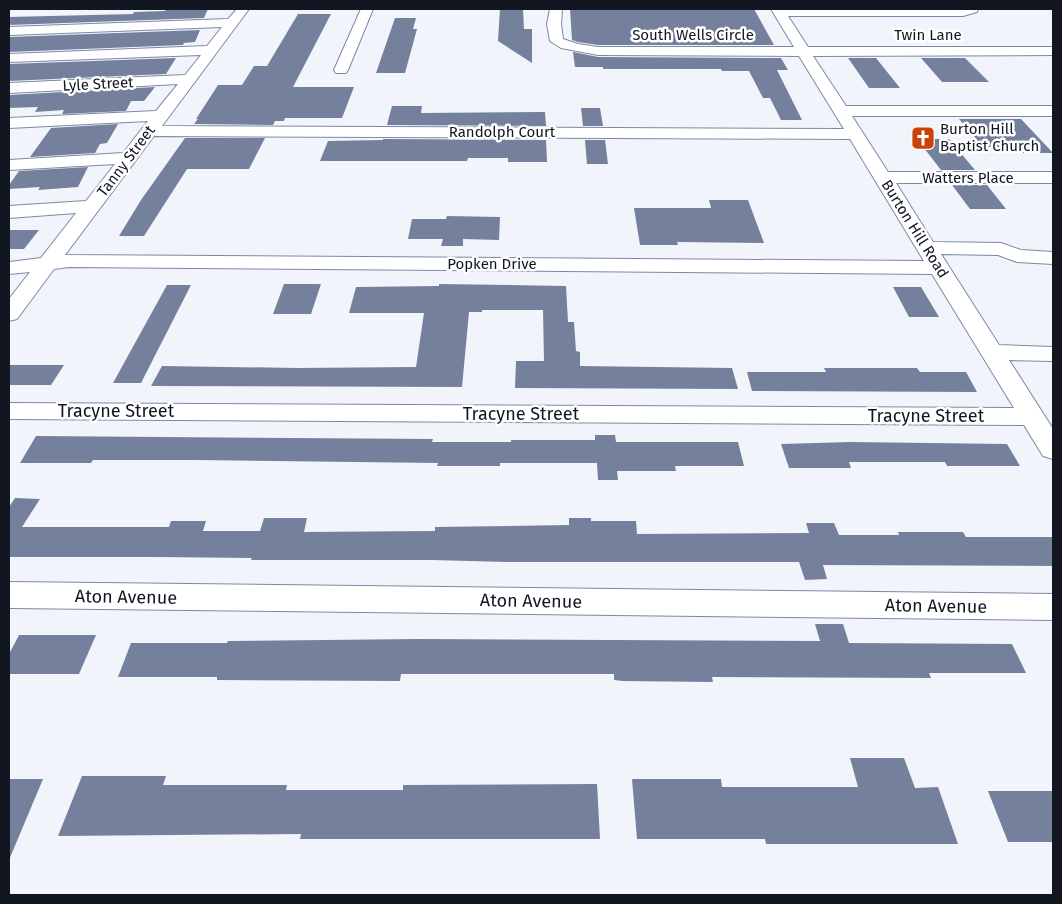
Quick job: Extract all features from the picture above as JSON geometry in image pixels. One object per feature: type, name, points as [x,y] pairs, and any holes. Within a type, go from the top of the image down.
[{"type":"street","name":"Tanny Street","points":[[9,314],[187,79],[243,9]]},
{"type":"street","points":[[341,70],[367,9]]},
{"type":"street","name":"South Wells Circle","points":[[556,9],[554,24],[556,41],[563,45],[583,49],[641,52],[803,50]]},
{"type":"street","points":[[778,10],[962,12],[972,9]]},
{"type":"street","name":"Burton Hill Road","points":[[778,10],[1053,450]]},
{"type":"street","points":[[9,31],[232,23]]},
{"type":"street","points":[[9,58],[211,50]]},
{"type":"street","name":"Twin Lane","points":[[803,50],[1053,52]]},
{"type":"street","name":"Lyle Street","points":[[9,88],[187,79]]},
{"type":"street","points":[[841,111],[1053,111]]},
{"type":"street","points":[[9,123],[160,116]]},
{"type":"street","name":"Randolph Court","points":[[149,131],[856,134]]},
{"type":"street","points":[[9,166],[129,158]]},
{"type":"street","name":"Watters Place","points":[[883,178],[1053,177]]},
{"type":"street","points":[[9,212],[92,206]]},
{"type":"street","name":"Popken Drive","points":[[9,268],[69,261],[933,258],[1008,260],[1017,256],[1053,258]]},
{"type":"street","points":[[991,352],[1053,354]]},
{"type":"street","name":"Tracyne Street","points":[[9,410],[1033,417]]},
{"type":"street","name":"Aton Avenue","points":[[9,596],[1053,607]]},
{"type":"building","points":[[166,9],[208,9],[204,18],[9,25],[9,17],[133,14],[134,12],[165,11]]},
{"type":"building","points":[[500,9],[523,9],[524,29],[532,29],[532,63],[498,41]]},
{"type":"building","points":[[570,9],[754,9],[774,45],[598,45],[578,42],[572,40]]},
{"type":"building","points":[[298,14],[331,14],[293,87],[354,87],[342,118],[285,118],[284,121],[275,121],[273,125],[194,124],[218,85],[242,85],[254,66],[267,66]]},
{"type":"building","points":[[395,18],[416,18],[413,29],[417,29],[405,73],[376,73]]},
{"type":"building","points":[[200,30],[195,42],[184,43],[183,45],[9,52],[9,37]]},
{"type":"building","points":[[573,52],[598,57],[781,58],[788,70],[777,70],[802,120],[781,120],[770,98],[763,98],[749,71],[575,67]]},
{"type":"building","points":[[176,58],[166,74],[9,81],[9,64]]},
{"type":"building","points":[[848,58],[876,58],[900,88],[869,88]]},
{"type":"building","points":[[921,58],[965,58],[989,82],[942,82]]},
{"type":"building","points":[[155,87],[144,101],[131,101],[126,111],[62,114],[64,110],[35,112],[38,107],[9,108],[9,95]]},
{"type":"building","points":[[392,106],[422,106],[421,113],[545,112],[546,126],[387,125]]},
{"type":"building","points":[[581,108],[600,108],[603,126],[583,126]]},
{"type":"building","points":[[959,119],[1021,119],[1053,153],[1020,153],[1014,147],[983,147]]},
{"type":"building","points":[[118,124],[107,143],[100,144],[95,153],[30,157],[51,128]]},
{"type":"building","points":[[185,138],[265,138],[249,169],[187,169],[144,236],[119,236],[141,200]]},
{"type":"building","points":[[383,139],[546,140],[547,162],[508,162],[508,158],[468,158],[467,161],[320,161],[328,141]]},
{"type":"building","points":[[917,139],[949,139],[975,170],[941,170]]},
{"type":"building","points":[[585,140],[605,140],[608,164],[587,164]]},
{"type":"building","points":[[88,167],[78,187],[38,190],[40,187],[9,189],[9,185],[19,171]]},
{"type":"building","points":[[952,185],[987,185],[1006,209],[970,209]]},
{"type":"building","points":[[709,200],[748,200],[764,243],[677,242],[678,245],[640,245],[634,208],[711,208]]},
{"type":"building","points":[[447,216],[500,217],[499,240],[463,239],[463,246],[441,246],[443,239],[408,239],[412,219],[446,219]]},
{"type":"building","points":[[9,230],[39,230],[24,249],[9,249]]},
{"type":"building","points":[[284,284],[321,284],[311,314],[273,314]]},
{"type":"building","points":[[439,284],[566,286],[568,322],[574,322],[576,351],[580,352],[580,366],[732,368],[738,389],[515,388],[516,361],[544,361],[543,310],[482,310],[482,312],[469,312],[462,387],[151,386],[162,366],[416,367],[424,313],[349,313],[356,287],[439,286]]},
{"type":"building","points":[[167,285],[191,285],[141,383],[113,383]]},
{"type":"building","points":[[893,287],[921,287],[939,317],[909,317]]},
{"type":"building","points":[[9,365],[64,365],[51,385],[9,385]]},
{"type":"building","points":[[824,368],[917,368],[920,372],[966,372],[977,392],[752,391],[747,372],[826,372]]},
{"type":"building","points":[[595,435],[615,435],[616,442],[738,442],[744,466],[675,466],[676,471],[617,471],[618,480],[598,480],[597,463],[500,463],[500,466],[437,466],[438,463],[93,460],[91,463],[20,463],[36,436],[433,439],[432,442],[511,442],[511,440],[595,440]]},
{"type":"building","points":[[851,442],[1007,444],[1020,466],[947,466],[945,462],[849,462],[851,468],[789,468],[781,444]]},
{"type":"building","points":[[15,498],[40,499],[22,527],[169,527],[171,521],[206,521],[203,531],[260,531],[264,518],[307,518],[304,532],[435,531],[435,527],[569,525],[569,518],[591,518],[591,521],[636,521],[637,534],[809,533],[806,523],[834,523],[839,535],[899,535],[898,532],[963,532],[966,537],[1053,537],[1053,566],[823,565],[827,579],[805,580],[799,562],[507,562],[9,557],[9,507]]},
{"type":"building","points":[[815,624],[843,624],[849,643],[1012,644],[1026,673],[929,673],[931,678],[712,677],[713,682],[623,681],[614,680],[614,674],[401,674],[400,681],[217,680],[217,677],[118,677],[131,643],[420,639],[820,641]]},
{"type":"building","points":[[19,635],[96,635],[79,674],[9,674],[9,654]]},
{"type":"building","points":[[850,758],[904,758],[915,788],[938,787],[958,844],[766,844],[765,839],[637,839],[632,779],[721,779],[722,787],[858,787]]},
{"type":"building","points":[[82,776],[166,776],[163,785],[287,785],[286,790],[403,790],[403,785],[597,784],[600,839],[300,839],[301,834],[58,836]]},
{"type":"building","points":[[9,779],[43,779],[9,860]]},
{"type":"building","points":[[988,791],[1053,791],[1053,842],[1008,842]]},
{"type":"place","name":"Burton Hill Baptist Church","points":[[923,138]]}]
